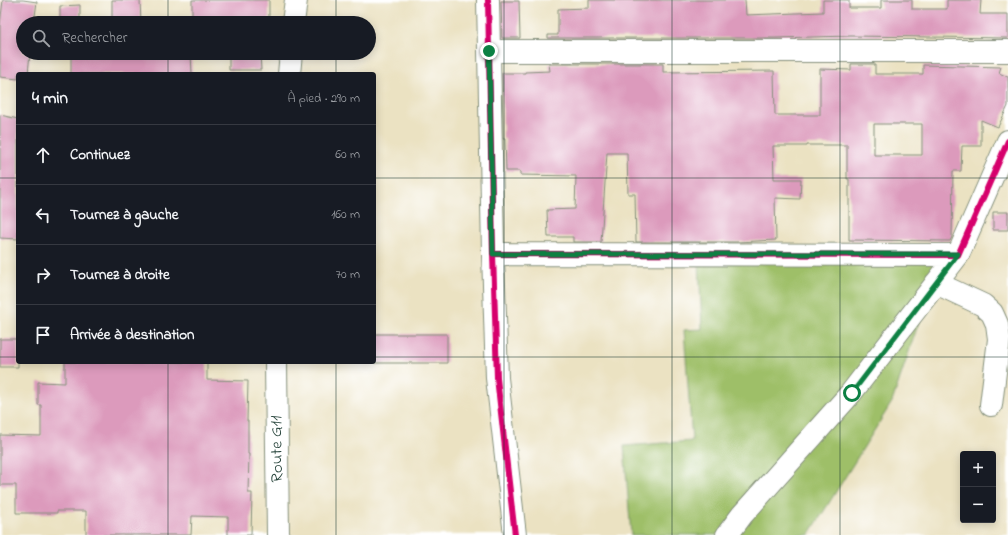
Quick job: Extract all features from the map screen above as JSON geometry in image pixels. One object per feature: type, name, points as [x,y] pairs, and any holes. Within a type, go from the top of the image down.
[{"type":"street","points":[[294,16],[296,0]]},
{"type":"street","points":[[488,0],[497,378],[514,535]]},
{"type":"street","points":[[489,51],[1008,51]]},
{"type":"street","points":[[288,72],[289,60]]},
{"type":"street","points":[[727,535],[742,515],[852,393],[958,254],[1008,141]]},
{"type":"street","points":[[493,254],[958,254]]},
{"type":"street","points":[[936,283],[983,305],[992,313],[997,324],[999,339],[991,405]]},
{"type":"street","name":"Route G11","points":[[276,364],[278,535]]},
{"type":"green space","points":[[941,256],[892,402],[809,535],[631,535],[624,446],[692,441],[684,330],[702,329],[699,262]]},
{"type":"building","points":[[3,0],[37,2],[35,16],[16,16],[16,60],[29,60],[28,72],[16,72],[16,79],[0,77],[0,25]]},
{"type":"building","points":[[112,0],[140,0],[141,16],[112,16]]},
{"type":"building","points":[[192,0],[269,0],[269,16],[192,16]]},
{"type":"building","points":[[589,0],[745,0],[746,15],[823,12],[823,0],[849,0],[849,8],[881,8],[881,0],[912,0],[912,9],[947,9],[947,0],[981,0],[980,14],[1008,14],[1008,38],[851,36],[775,38],[548,38],[548,35],[558,35],[558,9],[589,8]]},
{"type":"building","points":[[501,1],[519,1],[520,38],[502,38]]},
{"type":"building","points":[[80,5],[80,16],[60,16],[60,6]]},
{"type":"building","points":[[71,60],[191,60],[192,72],[71,72]]},
{"type":"building","points":[[229,60],[260,60],[261,70],[229,70]]},
{"type":"building","points":[[549,64],[663,64],[663,72],[774,71],[775,115],[820,115],[820,69],[851,70],[851,64],[875,64],[875,74],[923,74],[923,65],[1001,67],[999,73],[1008,77],[1008,106],[998,127],[981,120],[981,146],[962,146],[961,171],[953,171],[952,237],[950,241],[849,240],[849,179],[847,179],[847,145],[807,145],[773,146],[774,179],[801,179],[800,199],[775,198],[776,240],[737,242],[636,242],[635,194],[628,194],[627,153],[607,153],[601,242],[573,242],[573,237],[548,237],[547,210],[575,209],[576,176],[520,175],[520,171],[506,171],[505,139],[503,139],[502,73],[550,71]],"holes":[[[874,124],[922,124],[922,155],[874,155]]]},
{"type":"building","points":[[0,115],[16,119],[16,239],[0,238]]},
{"type":"building","points":[[993,212],[1008,212],[1008,230],[993,230]]},
{"type":"building","points":[[376,334],[447,334],[447,363],[376,363]]},
{"type":"building","points":[[0,339],[16,339],[16,364],[18,364],[18,367],[0,367]]},
{"type":"building","points":[[65,364],[207,364],[207,380],[248,381],[248,493],[252,493],[251,535],[228,535],[228,517],[192,516],[191,535],[86,535],[86,511],[16,513],[16,485],[0,485],[0,435],[41,436],[41,405],[38,405],[38,382],[65,383]]},
{"type":"cycle path","points":[[488,0],[497,378],[515,535]]},
{"type":"cycle path","points":[[493,254],[958,255],[1008,141]]},
{"type":"route","points":[[489,51],[493,254],[958,254],[852,393]]}]
